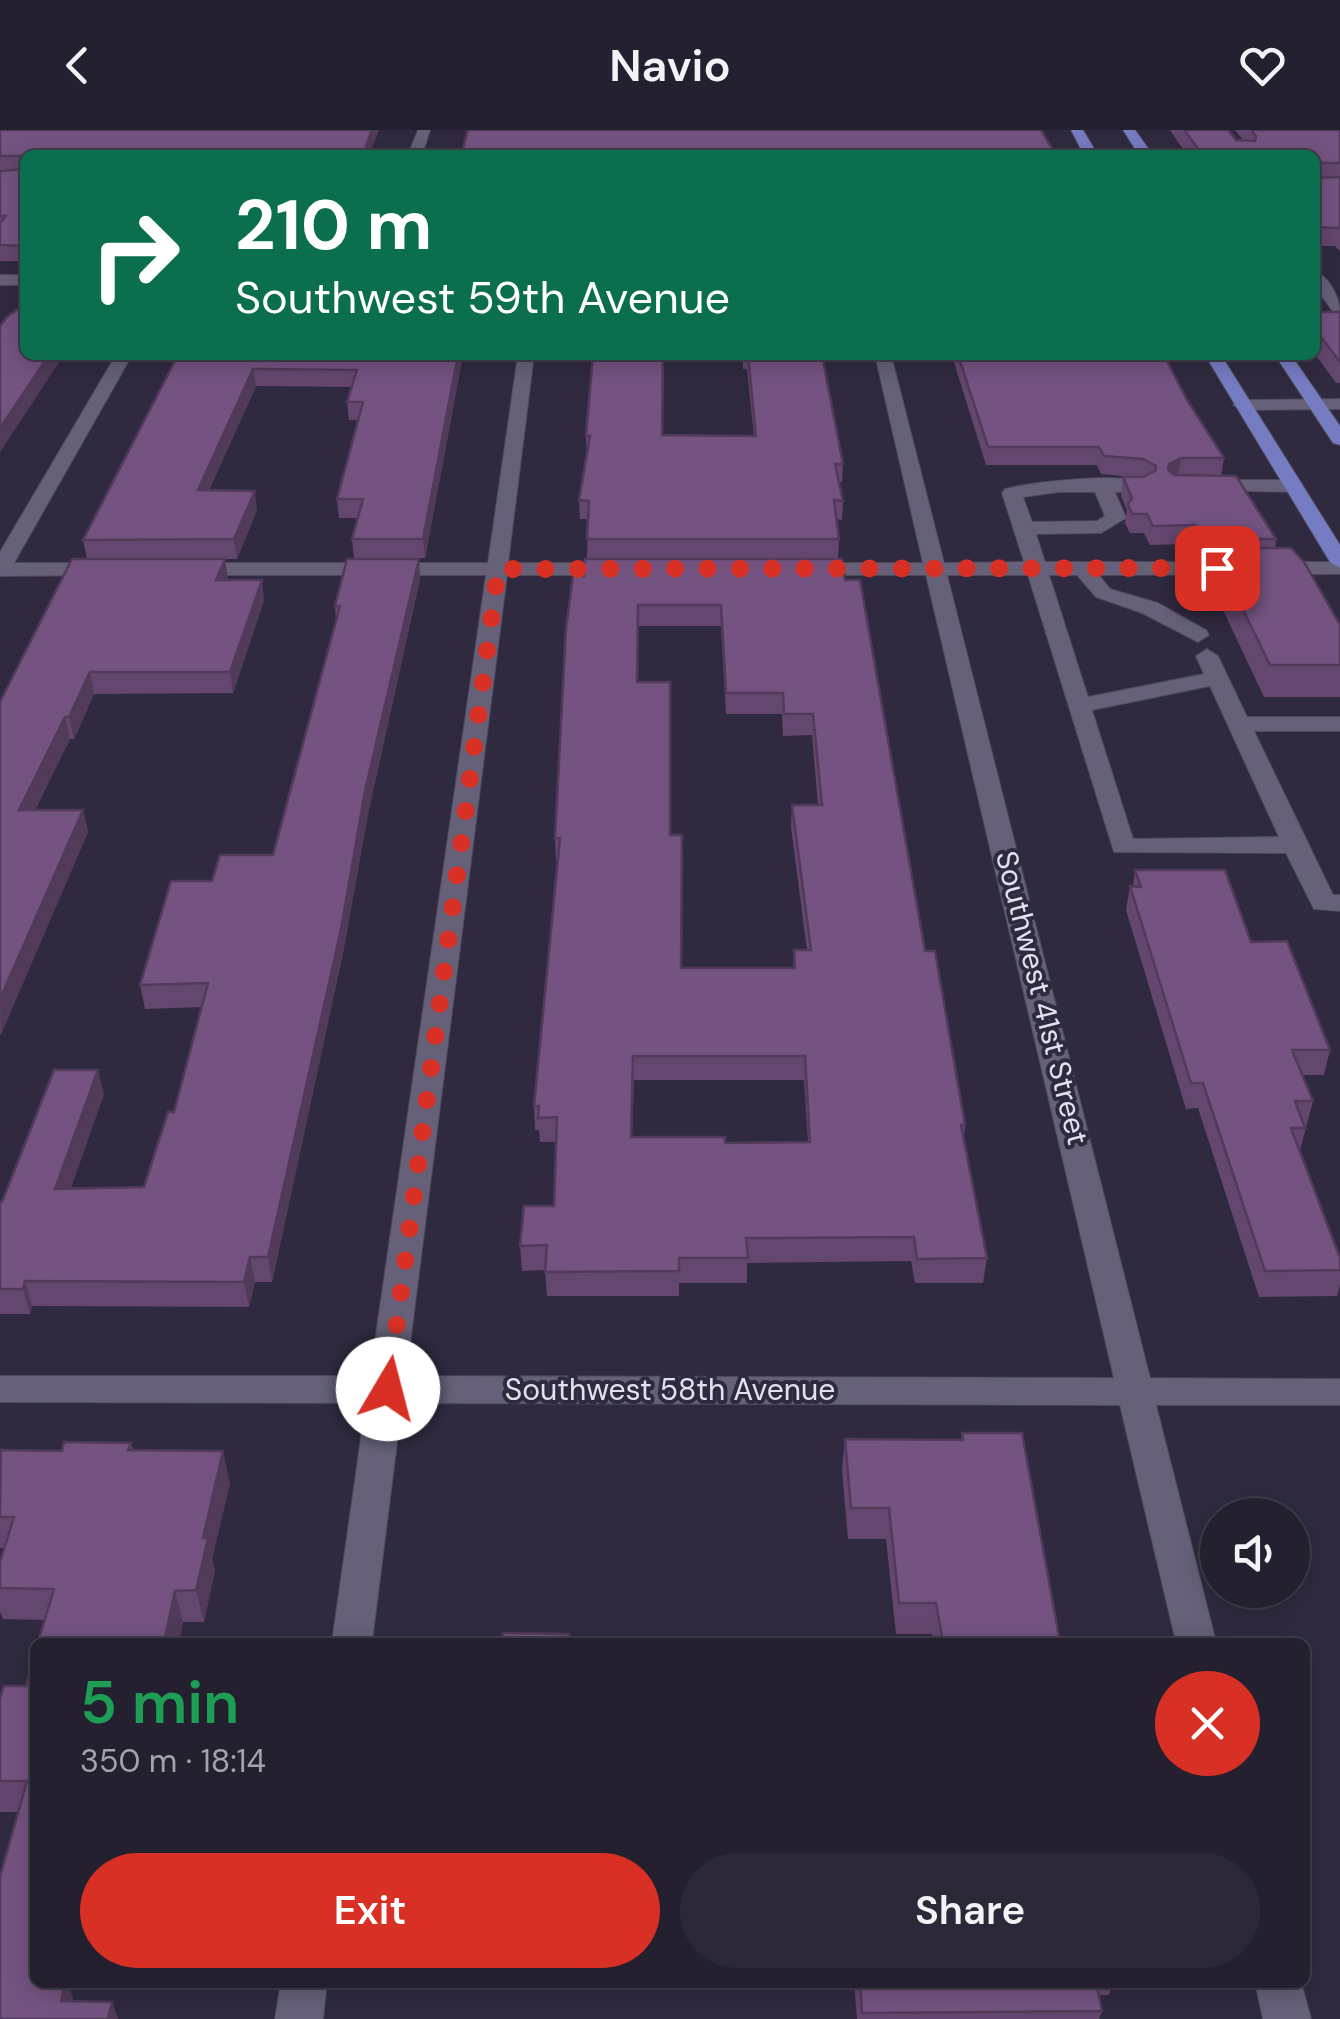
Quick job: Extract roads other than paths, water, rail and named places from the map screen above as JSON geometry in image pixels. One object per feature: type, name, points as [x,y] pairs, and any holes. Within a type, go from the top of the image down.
[{"type":"main road","points":[[1215,360],[1293,486],[1330,534],[1340,565]]},
{"type":"main road","points":[[1286,360],[1340,439]]},
{"type":"street","points":[[1320,285],[1340,310]]},
{"type":"street","points":[[0,570],[121,360]]},
{"type":"street","points":[[353,1638],[525,360]]},
{"type":"street","name":"Southwest 41st Street","points":[[885,360],[1195,1638]]},
{"type":"street","points":[[1242,405],[1340,404]]},
{"type":"street","points":[[1140,486],[1032,488],[1012,493],[1123,848],[1296,845]]},
{"type":"street","points":[[1178,486],[1293,486]]},
{"type":"street","points":[[1024,528],[1101,527],[1116,518],[1102,487]]},
{"type":"street","points":[[772,570],[1340,565]]},
{"type":"street","points":[[1082,568],[1103,593],[1150,608],[1207,656],[1324,902],[1340,903]]},
{"type":"street","points":[[0,570],[126,569]]},
{"type":"street","points":[[165,569],[636,569]]},
{"type":"street","points":[[1078,706],[1207,656]]},
{"type":"street","points":[[1240,724],[1340,724]]},
{"type":"street","name":"Southwest 58th Avenue","points":[[0,1389],[1340,1392]]},
{"type":"street","points":[[299,2019],[303,1988]]},
{"type":"street","points":[[1279,1988],[1287,2019]]}]
